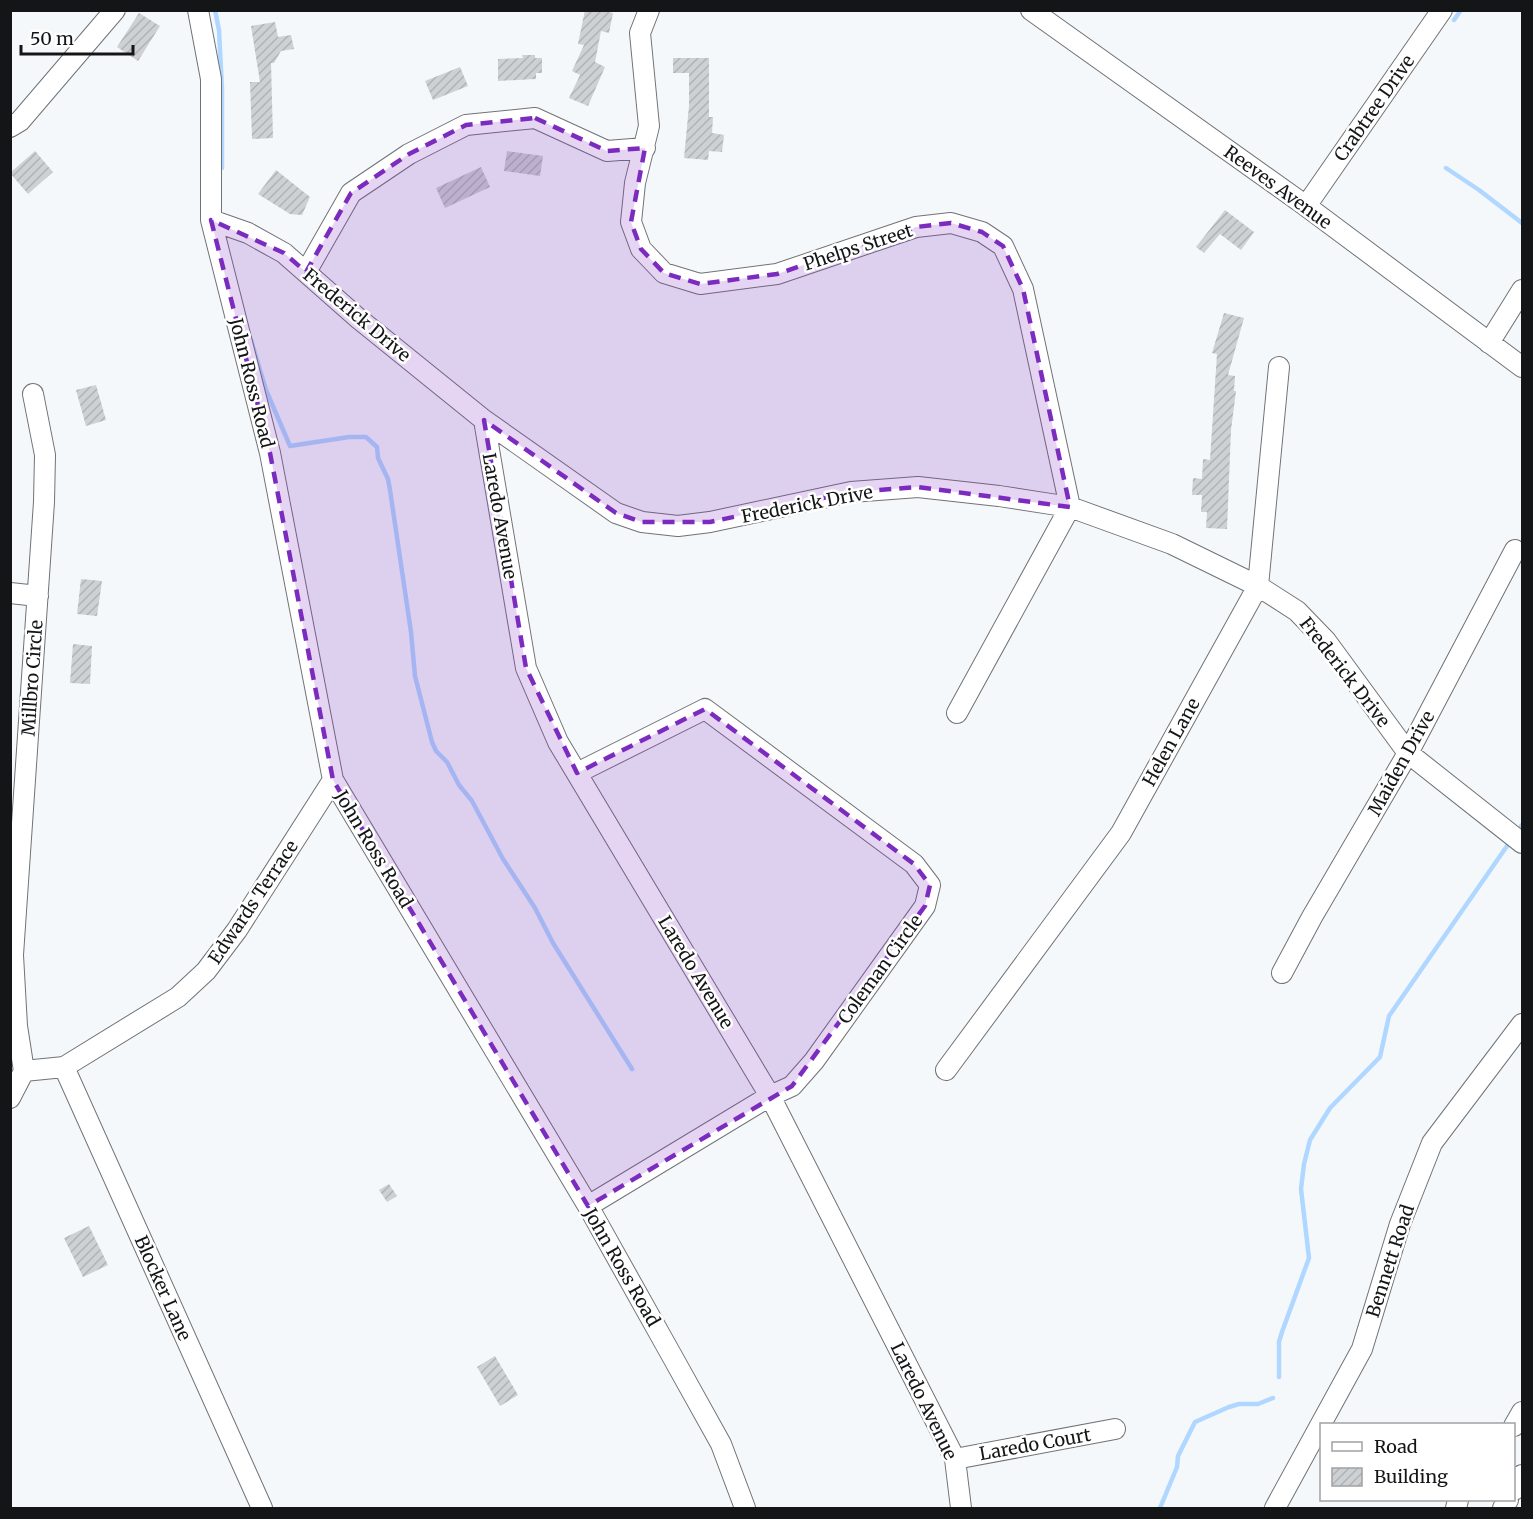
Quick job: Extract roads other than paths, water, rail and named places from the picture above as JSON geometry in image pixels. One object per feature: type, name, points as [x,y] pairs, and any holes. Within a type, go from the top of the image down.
[{"type":"street","points":[[10,127],[20,120],[115,10]]},
{"type":"street","name":"John Ross Road","points":[[198,10],[211,79],[211,220],[270,453],[333,780],[588,1206],[721,1444],[745,1509]]},
{"type":"street","name":"Phelps Street","points":[[649,10],[639,33],[649,126],[636,183],[632,222],[641,249],[664,273],[700,284],[777,274],[916,227],[951,223],[982,232],[1003,246],[1023,289],[1070,507]]},
{"type":"street","name":"Reeves Avenue","points":[[1031,10],[1306,206],[1522,368]]},
{"type":"street","name":"Crabtree Drive","points":[[1306,206],[1442,10]]},
{"type":"street","points":[[306,272],[351,194],[409,154],[466,125],[535,118],[607,151],[645,148]]},
{"type":"street","name":"Frederick Drive","points":[[211,220],[248,233],[284,252],[359,319],[484,420],[616,513],[642,522],[678,526],[710,522],[851,492],[918,487],[1070,507],[1172,544],[1258,586],[1298,611],[1326,641],[1408,753],[1522,843]]},
{"type":"street","points":[[1489,343],[1522,290]]},
{"type":"street","name":"Helen Lane","points":[[946,1070],[1121,833],[1258,586],[1279,367]]},
{"type":"street","name":"Millbro Circle","points":[[17,1067],[13,955],[38,596],[45,455],[33,394]]},
{"type":"street","name":"Laredo Avenue","points":[[484,420],[526,668],[558,742],[770,1096],[955,1459],[961,1509]]},
{"type":"street","points":[[957,713],[1070,507]]},
{"type":"street","name":"Maiden Drive","points":[[1282,973],[1408,753],[1515,550]]},
{"type":"street","points":[[10,593],[38,596]]},
{"type":"street","name":"Coleman Circle","points":[[577,773],[705,709],[914,864],[930,885],[925,906],[814,1061],[792,1086],[770,1096],[588,1206]]},
{"type":"street","name":"Edwards Terrace","points":[[17,1067],[64,1067],[178,997],[206,971],[237,930],[333,780]]},
{"type":"street","name":"Bennett Road","points":[[1322,1423],[1362,1349],[1400,1224],[1432,1143],[1522,1024]]},
{"type":"street","points":[[10,1098],[17,1067]]},
{"type":"street","name":"Blocker Lane","points":[[64,1067],[262,1509]]},
{"type":"street","name":"Bennett Road","points":[[1275,1509],[1320,1426]]},
{"type":"street","name":"Laredo Court","points":[[955,1459],[1115,1429]]},
{"type":"waterway","points":[[215,10],[219,30],[222,89],[222,168]]},
{"type":"waterway","points":[[1454,20],[1461,10]]},
{"type":"waterway","points":[[1446,168],[1522,223]]},
{"type":"waterway","points":[[251,340],[266,390],[290,446],[349,437],[366,437],[377,447],[378,458],[388,479],[411,632],[415,676],[432,742],[472,801],[503,859],[535,908],[553,943],[632,1069]]},
{"type":"waterway","points":[[1279,1377],[1279,1342],[1309,1258],[1301,1189],[1310,1140],[1330,1108],[1380,1057],[1389,1016],[1507,846]]},
{"type":"waterway","points":[[1160,1508],[1177,1467],[1178,1456],[1195,1422],[1229,1407],[1239,1404],[1258,1404],[1273,1398]]}]
